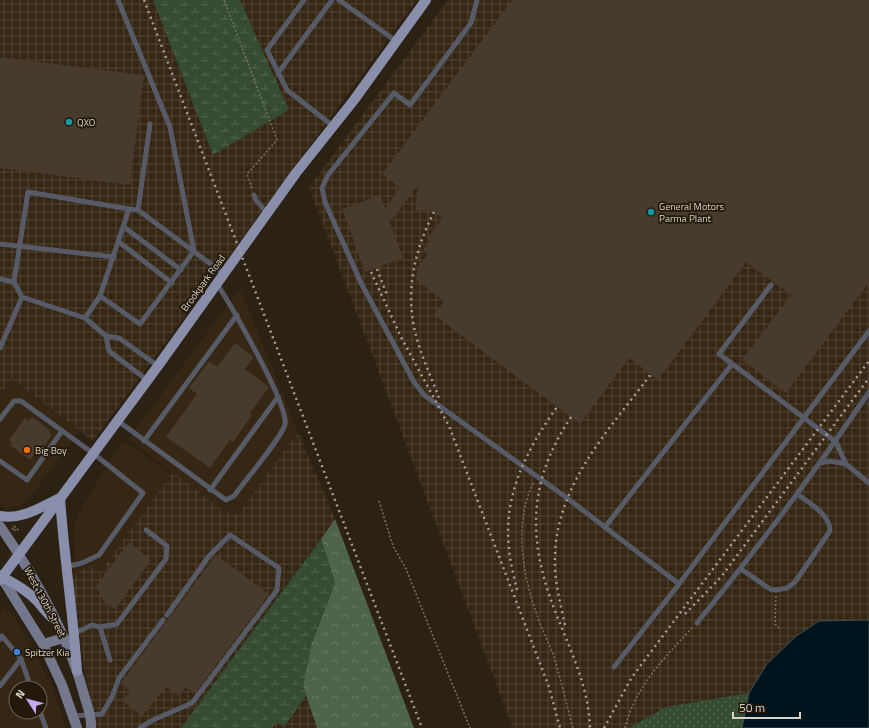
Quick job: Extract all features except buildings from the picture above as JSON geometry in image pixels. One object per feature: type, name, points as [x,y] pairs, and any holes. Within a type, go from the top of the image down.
[{"type":"main road","name":"Brookpark Road","points":[[1,577],[94,454],[296,173],[334,126],[426,0]]},
{"type":"main road","points":[[0,516],[10,518],[30,513],[60,498],[65,567],[74,633],[77,671]]},
{"type":"main road","name":"West 130th Street","points":[[0,526],[19,554],[64,638],[77,671],[90,715],[92,728]]},
{"type":"main road","points":[[1,577],[27,592],[39,602],[45,612],[55,620]]},
{"type":"main road","points":[[1,577],[43,644],[62,685],[77,728]]},
{"type":"main road","points":[[43,644],[64,638]]},
{"type":"lane","points":[[100,296],[140,324],[172,283],[194,251],[170,126],[118,0]]},
{"type":"lane","points":[[304,0],[267,50],[287,90],[334,126]]},
{"type":"lane","points":[[278,73],[332,0]]},
{"type":"lane","points":[[339,0],[396,41]]},
{"type":"lane","points":[[477,0],[471,23],[410,105],[394,93],[328,175],[322,188],[325,202],[361,283],[414,382],[424,395],[537,476],[679,584]]},
{"type":"lane","points":[[138,210],[150,124]]},
{"type":"lane","points":[[158,366],[119,338],[106,336],[85,318],[22,297],[14,282],[28,192],[138,210],[224,274]]},
{"type":"lane","points":[[254,195],[256,200],[268,213]]},
{"type":"lane","points":[[85,318],[100,296],[129,208]]},
{"type":"lane","points":[[124,226],[181,270]]},
{"type":"lane","points":[[119,242],[172,283]]},
{"type":"lane","points":[[0,244],[114,257]]},
{"type":"lane","points":[[0,278],[14,282]]},
{"type":"lane","points":[[118,421],[210,490],[226,500],[234,496],[284,429],[286,416],[278,397],[237,315],[217,284]]},
{"type":"lane","points":[[771,285],[719,354],[836,442],[846,464],[869,483]]},
{"type":"lane","points":[[0,348],[22,297]]},
{"type":"lane","points":[[144,441],[237,315]]},
{"type":"lane","points":[[614,667],[679,584],[869,331]]},
{"type":"lane","points":[[106,336],[109,351],[147,380]]},
{"type":"lane","points":[[605,527],[732,364]]},
{"type":"lane","points":[[697,623],[741,569],[836,442],[869,392]]},
{"type":"lane","points":[[210,490],[278,397]]},
{"type":"lane","points":[[0,419],[14,401],[21,401],[94,454],[143,493],[99,555],[82,563],[65,567]]},
{"type":"lane","points":[[0,461],[26,480],[62,431]]},
{"type":"lane","points":[[820,463],[830,462],[846,464]]},
{"type":"lane","points":[[741,569],[764,586],[776,590],[787,588],[795,582],[830,531],[828,520],[796,494]]},
{"type":"lane","points":[[64,638],[92,625],[100,627],[117,624],[166,559],[167,546],[146,530]]},
{"type":"lane","points":[[73,716],[102,714],[112,697],[119,678],[165,618],[208,556],[230,535],[279,568],[277,590],[192,703],[153,720],[140,728]]},
{"type":"lane","points":[[100,627],[110,660]]},
{"type":"lane","points":[[0,639],[2,636],[21,659],[29,680]]},
{"type":"lane","points":[[0,686],[21,659]]},
{"type":"path","points":[[224,0],[277,140],[247,174],[254,195]]},
{"type":"path","points":[[537,476],[532,485],[522,517],[521,535],[523,556],[526,575],[537,614],[559,673],[573,728]]},
{"type":"path","points":[[379,501],[393,546],[406,569],[470,728]]},
{"type":"path","points":[[776,590],[775,624],[779,628]]},
{"type":"path","points":[[625,728],[634,700],[644,684],[664,658],[697,623]]},
{"type":"shaded area","points":[[0,0],[153,0],[213,155],[289,110],[240,0],[417,0],[93,441],[12,379],[0,395]]},
{"type":"shaded area","points":[[448,0],[869,0],[869,728],[513,728],[309,187]]},
{"type":"shaded area","points":[[241,291],[298,432],[238,514],[225,512],[129,439],[236,293]]},
{"type":"shaded area","points":[[12,379],[79,431],[30,497],[17,507],[5,508],[0,501],[0,395]]},
{"type":"shaded area","points":[[298,432],[335,519],[181,728],[97,728],[85,673],[72,576],[90,566],[99,573],[173,472],[225,512],[238,514]]},
{"type":"shaded area","points":[[125,442],[172,475],[98,573],[72,576],[75,554],[73,536],[75,523],[114,453]]},
{"type":"shaded area","name":"Spitzer Kia","points":[[4,608],[13,614],[53,688],[66,728],[0,728],[0,614]]},
{"type":"shaded area","points":[[306,696],[317,728],[272,728],[277,722],[284,727]]},
{"type":"green space","points":[[153,0],[240,0],[289,110],[213,155]]},
{"type":"green space","points":[[335,519],[414,728],[317,728],[303,686],[311,645],[335,583],[321,539]]},
{"type":"green space","points":[[321,539],[335,583],[311,645],[303,686],[306,696],[284,727],[277,722],[272,728],[181,728]]},
{"type":"green space","points":[[749,693],[742,728],[629,728],[666,707]]},
{"type":"water","points":[[869,620],[869,728],[742,728],[749,693],[767,664],[795,637],[819,621]]},
{"type":"railway","points":[[144,0],[422,728]]},
{"type":"railway","points":[[434,212],[427,226],[417,255],[411,301],[412,316],[417,340],[439,398]]},
{"type":"railway","points":[[377,269],[387,295]]},
{"type":"railway","points":[[371,272],[401,337],[449,426],[549,687],[560,728]]},
{"type":"railway","points":[[604,728],[632,677],[869,361]]},
{"type":"railway","points":[[565,625],[555,573],[558,529],[565,504],[575,481],[588,458],[651,374]]},
{"type":"railway","points":[[685,614],[721,577],[869,378]]},
{"type":"railway","points":[[517,590],[510,559],[508,528],[514,491],[527,456],[536,439],[557,407]]},
{"type":"railway","points":[[571,417],[556,442],[545,467],[539,492],[536,517],[537,542],[541,567],[549,594],[575,660],[587,700],[590,728]]},
{"type":"place","name":"QXO","points":[[69,122]]},
{"type":"place","name":"General Motors Parma Plant","points":[[651,212]]},
{"type":"place","name":"Big Boy","points":[[27,450]]},
{"type":"place","name":"Spitzer Kia","points":[[17,652]]}]
